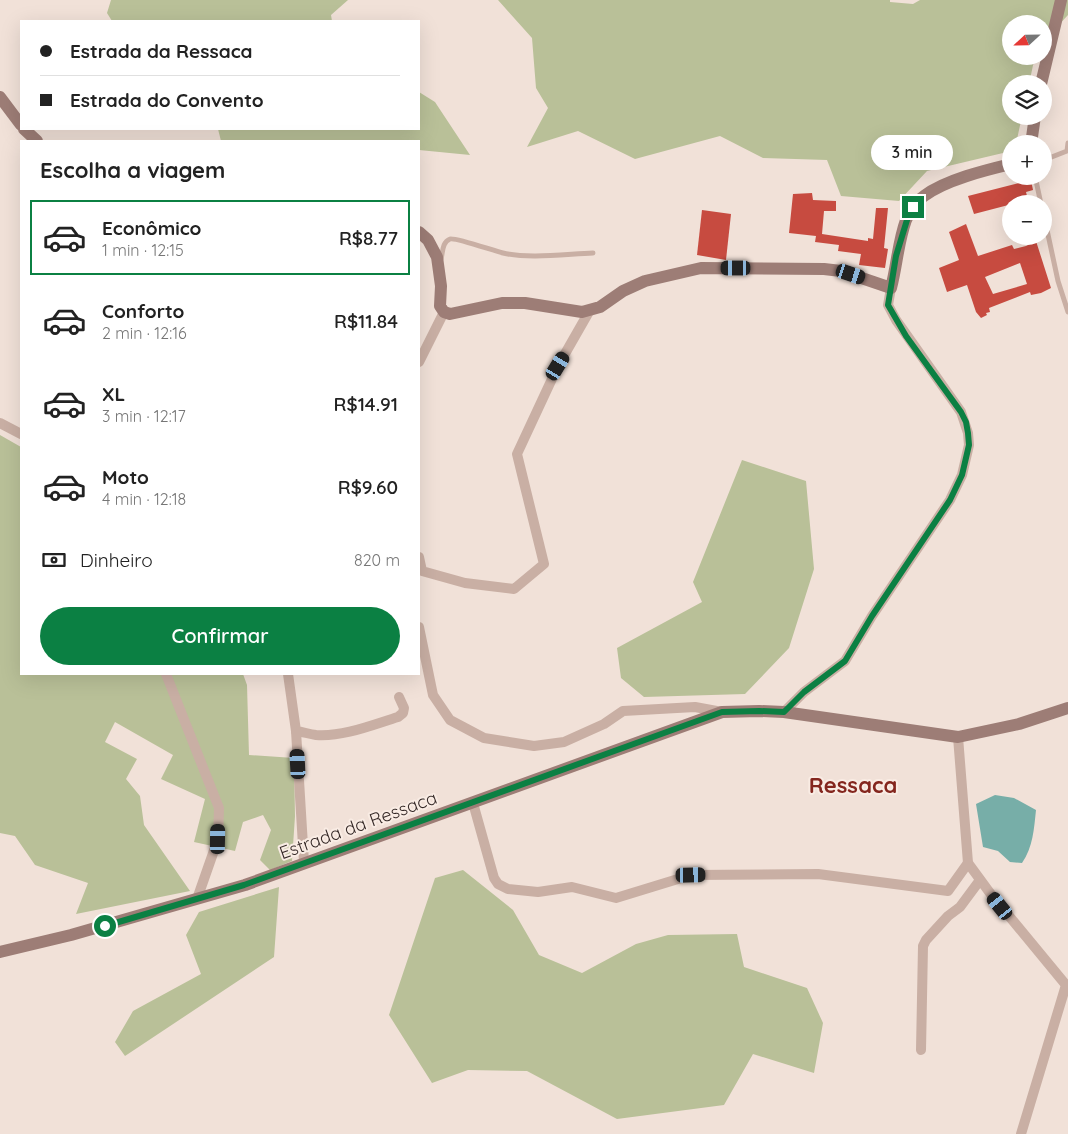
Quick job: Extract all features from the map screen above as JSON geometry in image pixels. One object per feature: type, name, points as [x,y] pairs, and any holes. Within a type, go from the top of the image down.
[{"type":"street","points":[[1043,75],[1061,0]]},
{"type":"street","points":[[0,97],[20,124]]},
{"type":"street","points":[[25,130],[36,140]]},
{"type":"street","points":[[784,712],[804,692],[845,661],[872,616],[950,500],[962,475],[969,445],[966,422],[961,412],[896,320],[888,305],[896,256],[913,207],[922,197],[934,189],[977,173],[1002,166]]},
{"type":"street","points":[[420,233],[428,240],[439,264],[440,306],[444,312],[450,314],[502,303],[525,303],[582,312],[600,307],[623,291],[645,281],[702,268],[824,269],[841,271],[891,288]]},
{"type":"street","points":[[420,561],[422,570],[465,582],[514,589],[544,564],[517,454],[558,366],[590,310]]},
{"type":"street","points":[[420,360],[444,312]]},
{"type":"street","points":[[0,423],[20,433]]},
{"type":"street","points":[[420,632],[433,695],[450,720],[484,738],[534,746],[564,742],[604,724],[623,711],[695,707],[722,712]]},
{"type":"street","points":[[166,675],[200,755],[219,808],[218,839],[197,899]]},
{"type":"street","points":[[288,675],[296,731],[304,862]]},
{"type":"street","points":[[296,731],[315,735],[330,735],[390,719],[403,713],[404,708],[399,697]]},
{"type":"street","points":[[784,712],[958,737],[1019,724],[1068,708]]},
{"type":"street","name":"Estrada da Ressaca","points":[[0,952],[71,935],[244,885],[722,712],[784,712]]},
{"type":"street","points":[[958,737],[968,863],[1067,985],[1021,1134]]},
{"type":"street","points":[[473,803],[494,878],[498,884],[508,889],[538,892],[572,887],[616,898],[691,875],[818,874],[948,891],[968,863]]},
{"type":"street","points":[[921,1050],[923,946],[926,940],[948,916],[960,907],[980,880]]},
{"type":"lane","points":[[1052,157],[1068,151],[1068,144]]},
{"type":"lane","points":[[439,264],[443,254],[443,246],[449,239],[456,238],[472,245],[506,254],[592,253]]},
{"type":"lane","points":[[1050,245],[1058,281],[1068,312]]},
{"type":"green space","points":[[111,0],[348,0],[331,15],[332,20],[111,20],[107,13]]},
{"type":"green space","points":[[498,0],[890,0],[890,2],[913,4],[920,0],[1068,0],[1068,15],[1052,32],[1052,15],[1002,15],[1002,65],[1033,65],[1031,75],[1002,75],[1002,125],[1020,125],[1018,135],[1002,135],[1002,153],[927,171],[899,201],[841,196],[827,160],[763,158],[720,136],[635,159],[578,131],[527,147],[548,108],[536,88],[532,38]]},
{"type":"green space","points":[[420,93],[435,102],[470,155],[420,150],[420,140],[221,140],[218,130],[420,130]]},
{"type":"green space","points":[[0,435],[20,446],[20,675],[243,675],[247,685],[249,755],[294,758],[295,816],[292,861],[270,870],[260,860],[271,830],[263,815],[243,822],[235,851],[194,842],[205,799],[161,779],[173,755],[115,722],[105,742],[137,759],[126,779],[140,796],[144,825],[190,891],[76,914],[88,883],[35,865],[15,836],[0,833]]},
{"type":"green space","points":[[742,460],[806,481],[814,569],[789,648],[745,694],[644,697],[621,678],[617,648],[702,602],[693,582]]},
{"type":"green space","points":[[463,870],[513,910],[539,955],[582,973],[636,944],[668,935],[737,934],[744,967],[807,988],[823,1023],[814,1073],[753,1054],[724,1105],[617,1119],[527,1071],[468,1070],[432,1083],[389,1015],[435,878]]},
{"type":"green space","points":[[279,887],[274,957],[125,1056],[115,1042],[133,1011],[201,974],[186,935],[199,912]]},
{"type":"water","points":[[995,795],[1014,798],[1036,810],[1031,844],[1022,863],[1010,862],[998,851],[983,847],[976,804]]},
{"type":"building","points":[[1011,185],[1032,185],[1033,190],[1026,192],[1027,195],[1002,195],[1002,207],[974,214],[968,196]]},
{"type":"building","points":[[812,193],[813,200],[836,201],[836,211],[824,211],[822,234],[868,241],[868,238],[873,239],[876,208],[888,208],[884,248],[888,249],[885,268],[859,265],[861,254],[838,251],[839,245],[815,242],[816,236],[789,233],[793,194]]},
{"type":"building","points":[[702,210],[731,214],[726,260],[697,255]]},
{"type":"building","points":[[966,224],[978,256],[1012,245],[1014,249],[1028,245],[1037,245],[1051,288],[1031,295],[1030,292],[989,308],[990,312],[981,318],[976,312],[967,285],[947,292],[939,268],[959,260],[949,232]],"holes":[[[1020,263],[1027,284],[993,294],[985,277]]]},
{"type":"district","name":"Ressaca","points":[[853,785]]},
{"type":"route","points":[[105,926],[244,885],[722,712],[784,712],[804,692],[845,661],[872,616],[950,500],[962,475],[969,445],[966,422],[961,412],[906,336],[888,305],[896,256],[913,207]]}]
